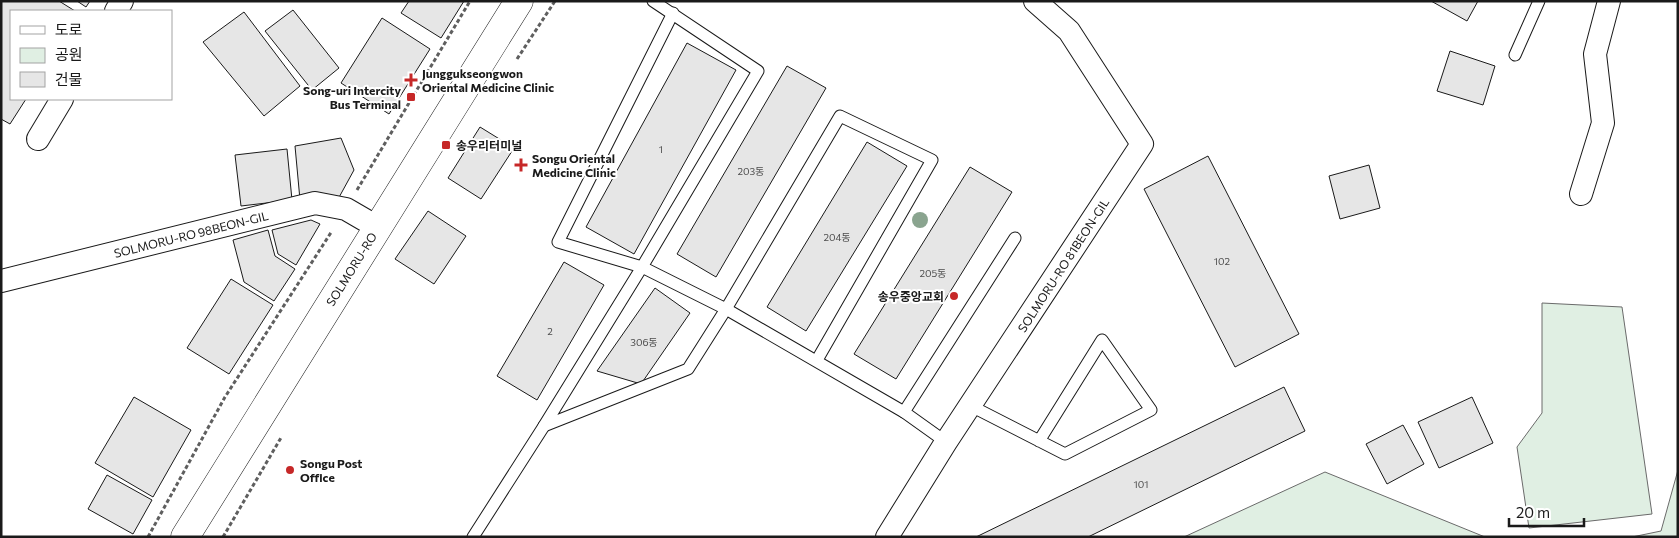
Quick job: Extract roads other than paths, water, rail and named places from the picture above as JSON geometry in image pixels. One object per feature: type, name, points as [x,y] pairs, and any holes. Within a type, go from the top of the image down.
[{"type":"main road","name":"SOLMORU-RO","points":[[185,537],[519,1]]},
{"type":"street","name":"SOLMORU-RO 81BEON-GIL","points":[[886,537],[946,442],[1142,144],[1069,31],[1035,1]]},
{"type":"street","points":[[1581,194],[1603,123],[1595,54],[1609,1]]},
{"type":"street","points":[[38,140],[61,100]]},
{"type":"street","name":"SOLMORU-RO 98BEON-GIL","points":[[1,281],[315,203],[346,209],[377,227]]},
{"type":"lane","points":[[473,537],[544,426],[642,266],[758,71],[653,1]]},
{"type":"lane","points":[[1515,55],[1539,1]]},
{"type":"lane","points":[[673,13],[558,242],[642,266],[726,309],[904,412],[946,442]]},
{"type":"lane","points":[[544,426],[688,368],[726,309],[840,116],[932,160],[817,360]]},
{"type":"lane","points":[[904,412],[1015,238]]},
{"type":"lane","points":[[970,406],[1039,441],[1065,454],[1151,410],[1102,340],[1039,441]]},
{"type":"place","name":"Junggukseongwon Oriental Medicine Clinic","points":[[411,80]]},
{"type":"place","name":"Song-uri Intercity Bus Terminal","points":[[411,97]]},
{"type":"place","name":"송우리터미널","points":[[446,145]]},
{"type":"place","name":"Songu Oriental Medicine Clinic","points":[[521,165]]},
{"type":"place","name":"송우중앙교회","points":[[954,296]]},
{"type":"place","name":"Songu Post Office","points":[[290,470]]}]
